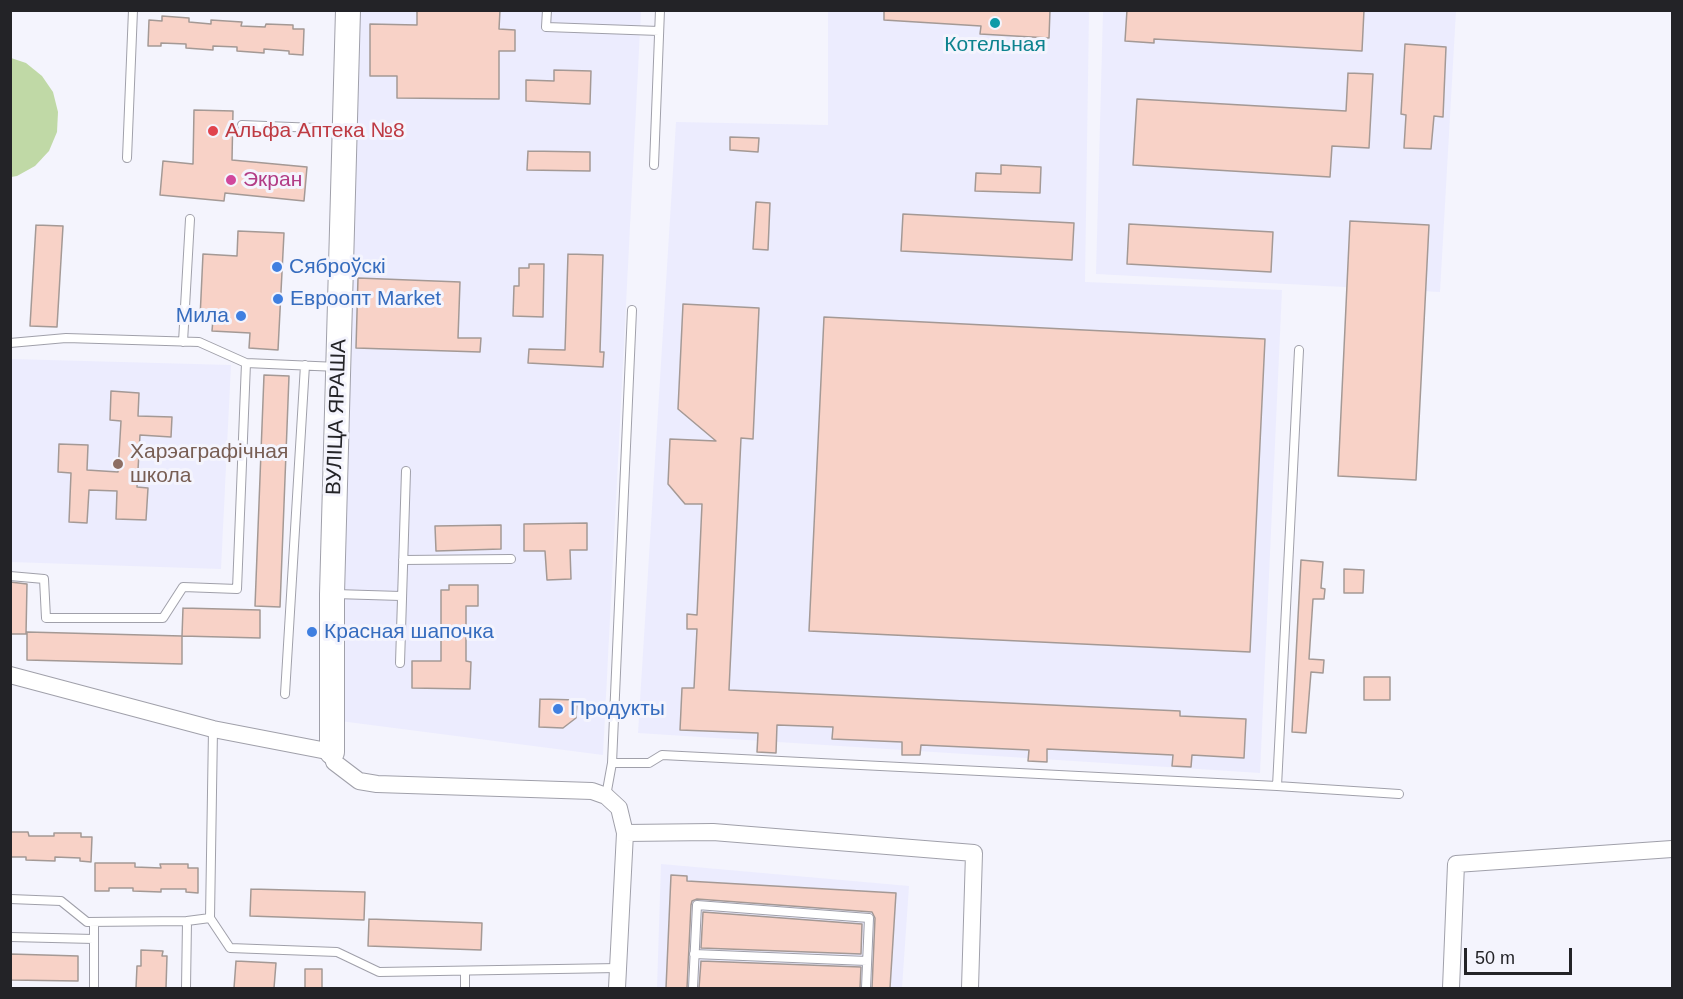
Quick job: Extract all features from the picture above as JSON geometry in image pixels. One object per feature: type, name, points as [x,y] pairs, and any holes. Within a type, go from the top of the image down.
[{"type":"street","name":"ВУЛІЦА ЯРАША","points":[[332,752],[332,594],[348,10]]},
{"type":"street","points":[[10,675],[213,729],[332,752],[334,762],[359,781],[376,784],[592,791],[606,796],[619,808],[625,833],[617,988]]},
{"type":"street","points":[[625,833],[713,832],[974,853],[970,988]]},
{"type":"street","points":[[1451,988],[1456,864],[1672,849]]},
{"type":"lane","points":[[127,158],[133,10]]},
{"type":"lane","points":[[547,10],[546,27],[659,31]]},
{"type":"lane","points":[[654,165],[660,10]]},
{"type":"lane","points":[[242,125],[345,129]]},
{"type":"lane","points":[[183,342],[190,219]]},
{"type":"lane","points":[[606,796],[612,763],[632,310]]},
{"type":"lane","points":[[10,343],[66,338],[199,342],[246,363],[338,367]]},
{"type":"lane","points":[[1277,786],[1299,350]]},
{"type":"lane","points":[[10,576],[44,579],[46,618],[163,618],[183,587],[237,589],[246,363]]},
{"type":"lane","points":[[285,694],[305,365]]},
{"type":"lane","points":[[400,663],[406,471]]},
{"type":"lane","points":[[402,560],[511,559]]},
{"type":"lane","points":[[332,594],[401,596]]},
{"type":"lane","points":[[213,729],[210,918],[230,948],[338,952],[379,972],[618,968]]},
{"type":"lane","points":[[612,763],[649,763],[662,754],[1399,794]]},
{"type":"lane","points":[[10,899],[61,901],[87,922],[187,921],[210,918]]},
{"type":"lane","points":[[693,988],[697,905],[869,918],[866,988]]},
{"type":"lane","points":[[94,921],[94,988]]},
{"type":"lane","points":[[186,988],[187,921]]},
{"type":"lane","points":[[10,937],[94,939]]},
{"type":"lane","points":[[694,954],[867,961]]},
{"type":"lane","points":[[465,972],[465,988]]},
{"type":"shaded area","points":[[358,11],[641,11],[603,755],[340,721]]},
{"type":"shaded area","points":[[828,11],[1089,11],[1085,282],[1282,290],[1260,773],[638,733],[676,122],[828,125]]},
{"type":"shaded area","points":[[1103,11],[1456,11],[1440,292],[1096,274]]},
{"type":"shaded area","name":"Харэаграфічная школа","points":[[11,359],[231,365],[221,569],[11,562]]},
{"type":"shaded area","points":[[661,864],[909,886],[902,988],[657,988]]},
{"type":"green space","points":[[11,58],[26,63],[42,76],[53,92],[58,112],[57,132],[49,151],[35,166],[11,177]]},
{"type":"building","points":[[417,10],[500,10],[499,29],[515,30],[515,51],[499,51],[499,99],[397,98],[397,76],[370,76],[370,24],[417,25]]},
{"type":"building","name":"Котельная","points":[[884,10],[1050,10],[1049,38],[980,34],[981,26],[884,20]]},
{"type":"building","points":[[1127,10],[1364,10],[1362,51],[1154,39],[1154,43],[1125,41]]},
{"type":"building","points":[[162,16],[189,18],[189,22],[211,24],[211,20],[242,22],[241,26],[293,25],[293,29],[304,29],[303,55],[289,54],[289,51],[264,49],[264,53],[237,51],[237,47],[213,46],[213,50],[186,48],[186,44],[161,43],[161,46],[148,46],[149,20],[162,21]]},
{"type":"building","points":[[1405,44],[1446,47],[1443,117],[1434,116],[1431,149],[1404,148],[1406,115],[1401,114]]},
{"type":"building","points":[[554,70],[591,71],[590,104],[526,101],[526,80],[554,81]]},
{"type":"building","points":[[1348,73],[1373,74],[1369,148],[1332,146],[1330,177],[1133,165],[1137,99],[1346,111]]},
{"type":"building","points":[[194,110],[233,111],[232,160],[307,167],[304,201],[225,193],[224,201],[160,195],[163,161],[193,164]]},
{"type":"building","points":[[730,137],[759,138],[758,152],[730,150]]},
{"type":"building","points":[[528,151],[590,152],[590,171],[527,170]]},
{"type":"building","points":[[1001,165],[1041,167],[1040,193],[975,191],[976,173],[1001,174]]},
{"type":"building","points":[[756,202],[770,203],[768,250],[753,249]]},
{"type":"building","points":[[903,214],[1074,223],[1072,260],[901,251]]},
{"type":"building","points":[[1350,221],[1429,225],[1416,480],[1338,476]]},
{"type":"building","points":[[1129,224],[1273,232],[1271,272],[1127,264]]},
{"type":"building","points":[[36,225],[63,226],[57,327],[30,326]]},
{"type":"building","points":[[238,231],[284,233],[278,350],[249,348],[250,333],[212,331],[213,319],[200,318],[203,254],[237,256]]},
{"type":"building","points":[[568,254],[603,255],[600,352],[604,352],[603,367],[528,363],[529,349],[565,350]]},
{"type":"building","points":[[529,264],[544,264],[543,317],[513,316],[514,286],[519,286],[519,268],[529,268]]},
{"type":"building","points":[[358,278],[460,282],[458,338],[481,338],[480,352],[356,348]]},
{"type":"building","points":[[683,304],[759,308],[753,439],[741,438],[729,690],[1180,711],[1180,716],[1246,719],[1244,758],[1192,755],[1191,767],[1172,766],[1173,755],[1047,749],[1047,762],[1028,761],[1029,750],[921,745],[920,755],[902,755],[902,742],[832,739],[833,727],[777,725],[776,753],[757,752],[758,733],[680,730],[682,688],[694,688],[697,629],[687,629],[687,614],[697,615],[702,504],[685,504],[668,484],[670,439],[716,441],[678,409]]},
{"type":"building","points":[[824,317],[1265,339],[1250,652],[809,631]]},
{"type":"building","points":[[264,375],[289,376],[280,607],[255,606]]},
{"type":"building","points":[[111,391],[139,393],[138,416],[172,417],[171,437],[140,435],[137,487],[148,488],[146,520],[116,519],[117,491],[89,490],[87,523],[69,522],[71,473],[58,472],[59,444],[88,445],[87,470],[118,472],[121,421],[110,420]]},
{"type":"building","points":[[587,523],[587,550],[570,550],[571,579],[547,580],[545,551],[524,551],[524,524]]},
{"type":"building","points":[[501,525],[501,549],[436,551],[435,526]]},
{"type":"building","points":[[1301,560],[1323,562],[1321,588],[1325,589],[1324,599],[1313,599],[1309,659],[1324,660],[1323,673],[1311,672],[1306,733],[1292,732]]},
{"type":"building","points":[[1344,569],[1364,570],[1363,593],[1344,593]]},
{"type":"building","points":[[10,582],[27,584],[26,634],[10,634]]},
{"type":"building","points":[[449,585],[478,585],[478,606],[466,606],[466,661],[471,662],[470,689],[412,688],[412,661],[441,661],[441,590],[449,590]]},
{"type":"building","points":[[183,608],[260,610],[260,638],[182,636]]},
{"type":"building","points":[[27,632],[182,636],[182,664],[27,660]]},
{"type":"building","points":[[1364,677],[1390,677],[1390,700],[1364,700]]},
{"type":"building","name":"Продукты","points":[[540,699],[577,700],[576,718],[563,728],[539,727]]},
{"type":"building","points":[[10,832],[28,832],[29,836],[81,833],[81,837],[92,837],[91,862],[80,861],[80,858],[55,857],[55,861],[10,857]]},
{"type":"building","points":[[95,863],[135,863],[135,867],[161,868],[160,864],[188,864],[188,868],[198,868],[198,893],[186,892],[186,889],[161,889],[161,892],[133,891],[133,888],[109,888],[109,891],[95,891]]},
{"type":"building","points":[[671,875],[687,876],[687,881],[896,893],[890,988],[872,988],[875,918],[872,912],[697,899],[692,901],[691,905],[687,988],[666,988]]},
{"type":"building","points":[[251,889],[365,892],[364,920],[250,916]]},
{"type":"building","points":[[703,912],[862,924],[861,954],[701,948]]},
{"type":"building","points":[[369,919],[482,923],[481,950],[368,946]]},
{"type":"building","points":[[141,950],[163,951],[162,956],[167,956],[166,988],[136,988],[137,966],[141,966]]},
{"type":"building","points":[[10,954],[78,956],[78,981],[10,980]]},
{"type":"building","points":[[236,961],[276,963],[274,988],[234,988]]},
{"type":"building","points":[[701,961],[861,967],[860,988],[699,988]]},
{"type":"building","points":[[305,969],[322,969],[322,988],[305,988]]},
{"type":"place","name":"Котельная","points":[[995,23]]},
{"type":"place","name":"Альфа Аптека №8","points":[[213,131]]},
{"type":"place","name":"Экран","points":[[231,180]]},
{"type":"place","name":"Сяброўскі","points":[[277,267]]},
{"type":"place","name":"Евроопт Market","points":[[278,299]]},
{"type":"place","name":"Мила","points":[[241,316]]},
{"type":"place","name":"Харэаграфічная школа","points":[[118,464]]},
{"type":"place","name":"Красная шапочка","points":[[312,632]]},
{"type":"place","name":"Продукты","points":[[558,709]]}]
